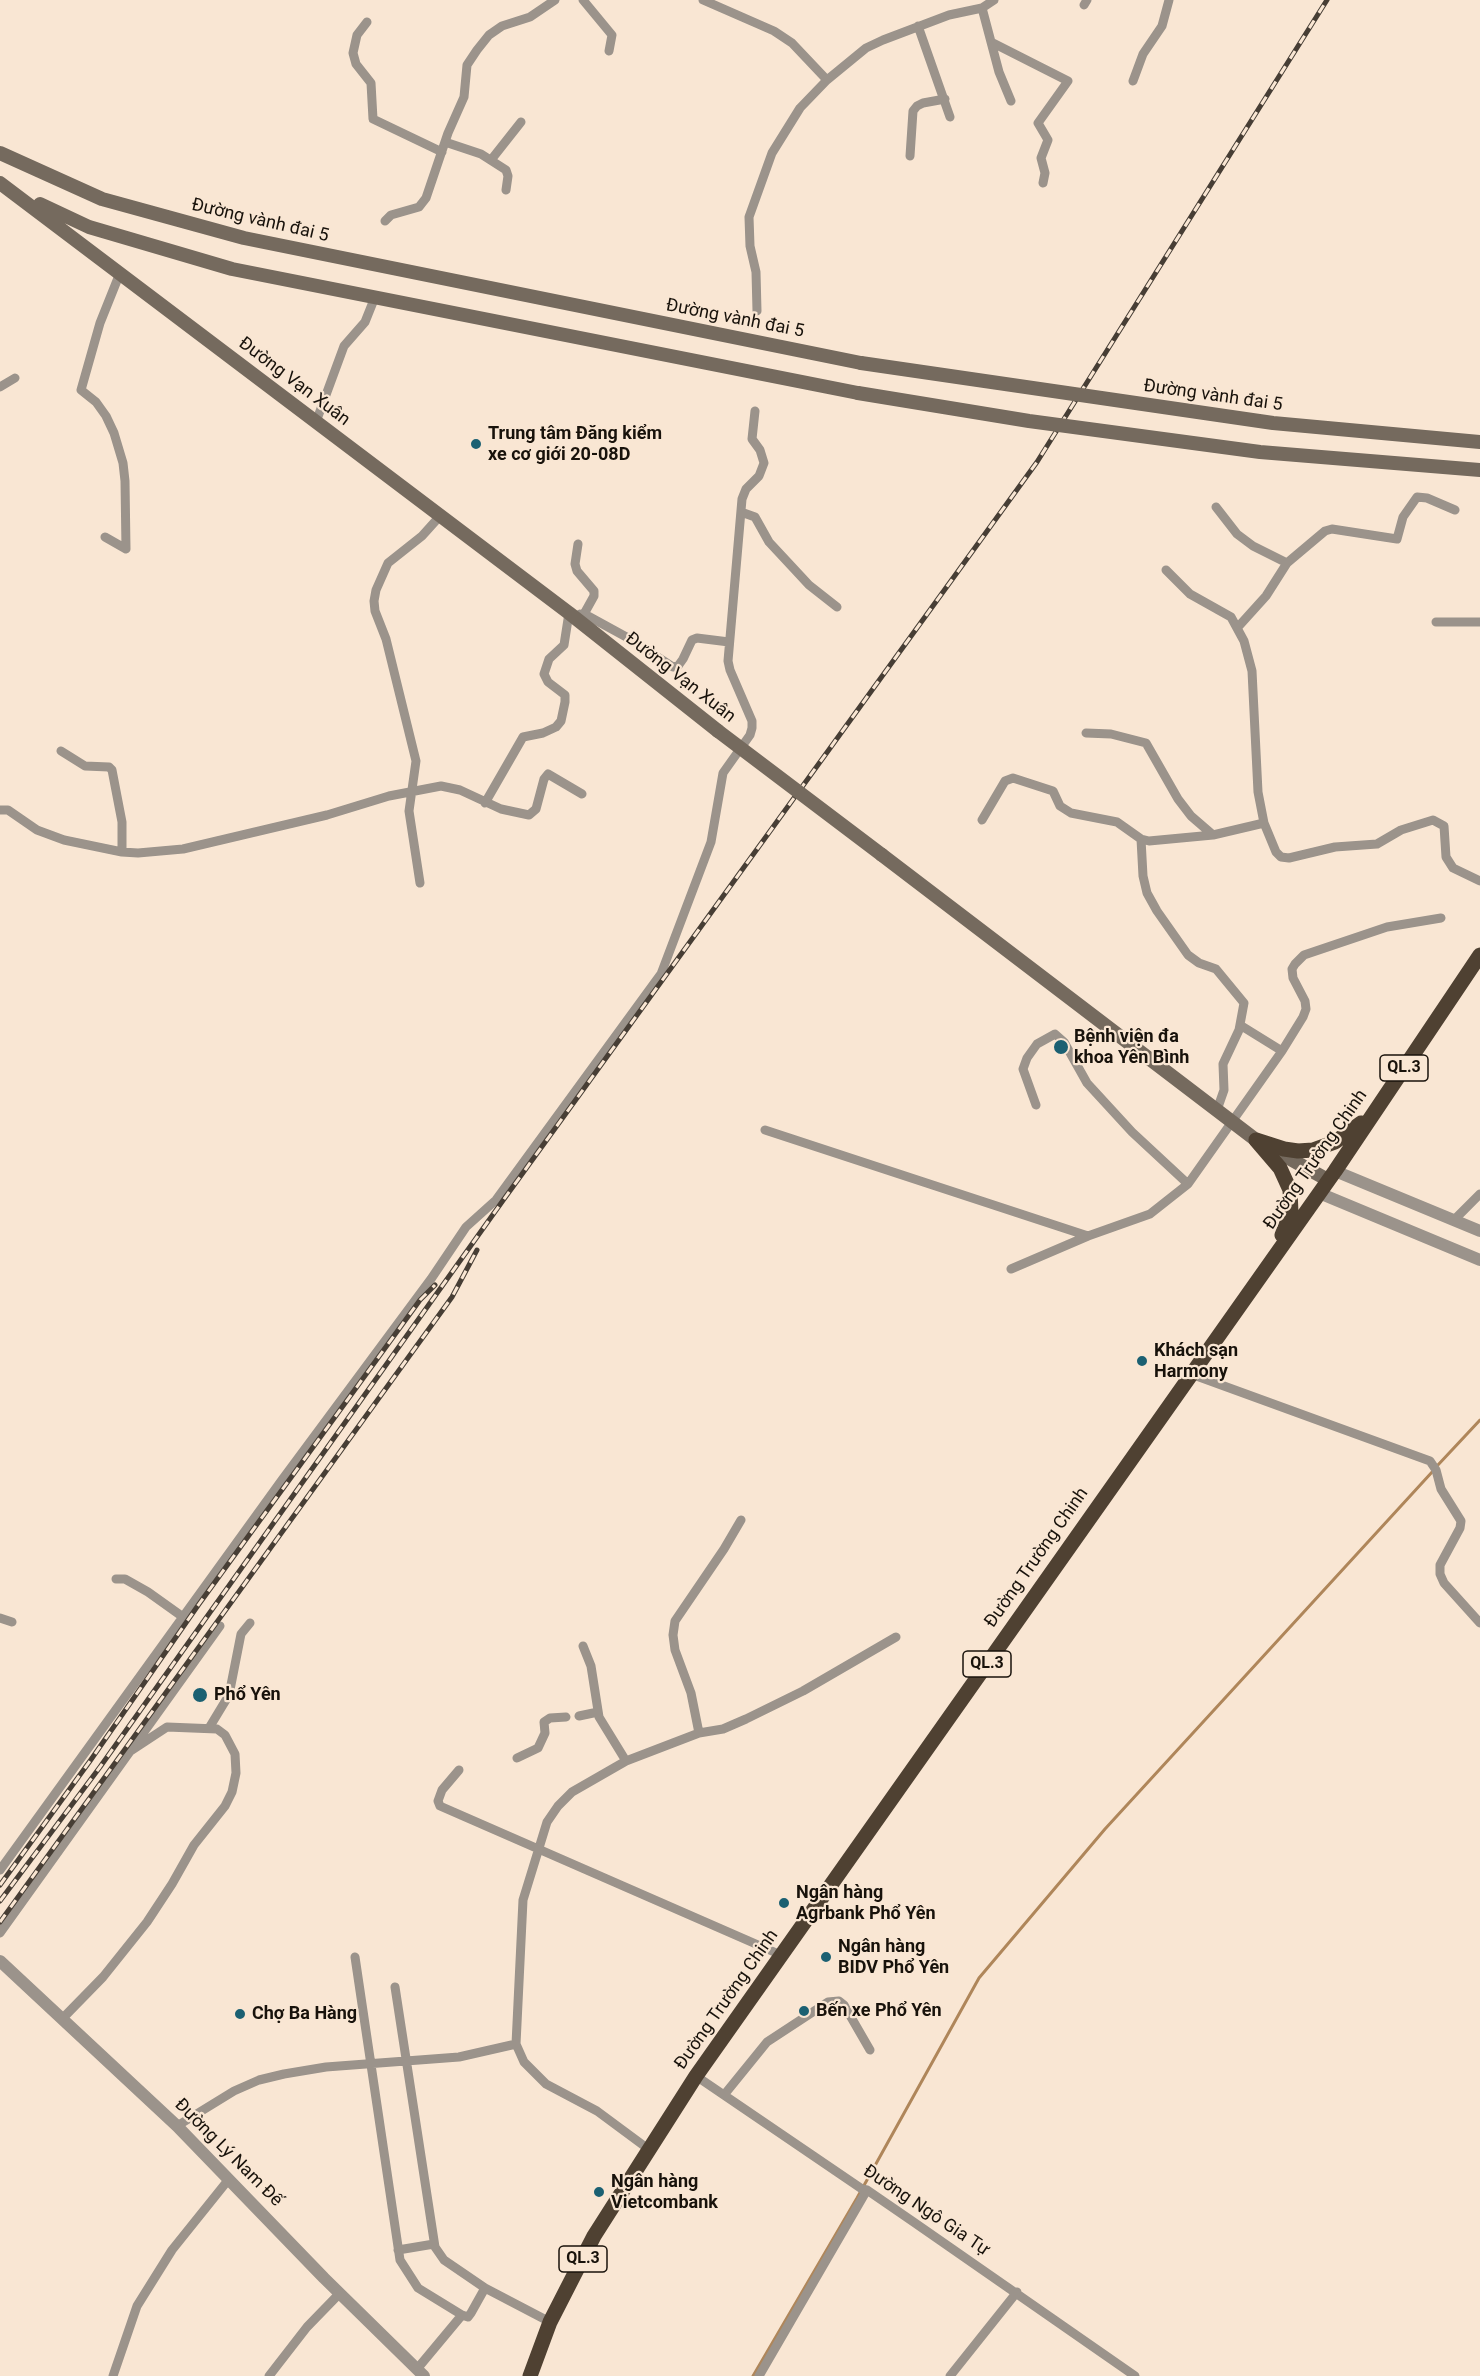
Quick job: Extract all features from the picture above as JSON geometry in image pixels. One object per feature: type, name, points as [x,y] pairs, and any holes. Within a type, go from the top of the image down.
[{"type":"highway","name":"Đường Trường Chinh","points":[[530,2376],[550,2322],[594,2236],[651,2151],[696,2076],[1327,1181],[1480,955]]},
{"type":"highway","points":[[1256,1140],[1291,1150],[1313,1149],[1335,1142],[1373,1114]]},
{"type":"highway","points":[[1256,1140],[1280,1168],[1287,1180],[1292,1199],[1287,1225],[1266,1265]]},
{"type":"main road","name":"Đường vành đai 5","points":[[0,153],[102,199],[244,238],[861,363],[1273,423],[1480,442]]},
{"type":"main road","name":"Đường Vạn Xuân","points":[[0,184],[440,516],[577,615],[718,731],[1256,1140],[1327,1181]]},
{"type":"main road","points":[[16,194],[89,226],[232,269],[858,393],[1029,421],[1260,452],[1480,470]]},
{"type":"street","points":[[385,221],[391,215],[419,207],[423,203],[464,97],[467,65],[477,50],[489,35],[501,26],[530,17],[555,0]]},
{"type":"street","points":[[583,0],[612,34],[609,51]]},
{"type":"street","points":[[703,0],[765,27],[792,43],[803,52],[827,80]]},
{"type":"street","points":[[757,311],[756,272],[750,246],[749,217],[772,153],[800,108],[827,80],[866,48],[949,15],[982,8],[994,0]]},
{"type":"street","points":[[1133,81],[1143,54],[1162,26],[1169,0]]},
{"type":"street","points":[[982,8],[999,72],[1011,101]]},
{"type":"street","points":[[367,22],[357,35],[353,53],[357,64],[371,83],[372,118],[442,152]]},
{"type":"street","points":[[918,26],[950,117]]},
{"type":"street","points":[[991,42],[1068,81],[1038,123],[1048,140],[1041,158],[1045,173],[1043,183]]},
{"type":"street","points":[[910,156],[914,111],[917,106],[945,99]]},
{"type":"street","points":[[491,160],[521,122]]},
{"type":"street","points":[[445,142],[491,160],[506,170],[508,176],[506,190]]},
{"type":"street","points":[[105,537],[126,549],[123,463],[106,416],[96,402],[81,390],[100,323],[120,273]]},
{"type":"street","points":[[316,422],[344,346],[365,322],[373,302]]},
{"type":"street","points":[[0,387],[15,378]]},
{"type":"street","points":[[0,1870],[431,1279],[466,1227],[496,1200],[661,974],[711,842],[723,773],[752,728],[752,721],[730,670],[729,642],[743,494],[759,476],[764,463],[760,450],[752,439],[755,411]]},
{"type":"street","points":[[1238,627],[1266,596],[1287,563],[1320,534],[1332,529],[1396,539],[1403,517],[1417,497],[1427,498],[1455,510]]},
{"type":"street","points":[[1216,507],[1237,534],[1252,546],[1287,563]]},
{"type":"street","points":[[741,512],[755,517],[769,542],[795,571],[837,607]]},
{"type":"street","points":[[420,883],[410,811],[416,761],[374,601],[376,590],[388,563],[422,537],[440,516]]},
{"type":"street","points":[[485,803],[523,737],[543,733],[556,727],[561,721],[565,695],[548,682],[544,674],[549,659],[564,645],[577,615],[594,596],[594,591],[577,571],[575,564],[578,544]]},
{"type":"street","points":[[1166,570],[1190,594],[1231,617],[1244,641],[1252,671],[1258,792],[1264,823],[1276,852],[1289,858],[1335,847],[1377,844],[1422,822],[1433,820],[1439,822],[1445,830],[1446,857],[1453,868],[1480,881]]},
{"type":"street","points":[[577,615],[630,639],[673,667],[678,666],[692,640],[697,638],[729,642]]},
{"type":"street","points":[[1436,622],[1480,622]]},
{"type":"street","points":[[1086,733],[1111,734],[1146,743],[1178,799],[1191,816],[1213,835]]},
{"type":"street","points":[[61,751],[85,766],[109,767],[112,770],[122,822],[122,852]]},
{"type":"street","points":[[0,810],[8,810],[37,830],[57,838],[122,852],[183,849],[307,820],[389,796],[450,786],[501,809],[529,815],[533,814],[536,809],[544,779],[548,774],[582,795]]},
{"type":"street","points":[[982,820],[1005,781],[1013,778],[1053,791],[1063,810],[1117,822],[1142,839],[1149,841],[1213,835],[1264,823]]},
{"type":"street","points":[[1142,839],[1143,876],[1147,893],[1188,955],[1199,963],[1216,969],[1244,1003],[1240,1025],[1223,1064],[1224,1090],[1217,1110]]},
{"type":"street","points":[[1011,1269],[1088,1236],[1150,1214],[1188,1184],[1282,1051],[1306,1009],[1305,1001],[1293,978],[1292,969],[1304,955],[1387,927],[1441,918]]},
{"type":"street","points":[[1240,1025],[1282,1051]]},
{"type":"street","points":[[1036,1105],[1023,1069],[1027,1058],[1037,1044],[1055,1034],[1064,1042],[1087,1083],[1132,1132],[1188,1184]]},
{"type":"street","points":[[765,1130],[1088,1236]]},
{"type":"street","name":"Đường Vạn Xuân","points":[[1327,1181],[1480,1231]]},
{"type":"street","name":"Đường Vạn Xuân","points":[[1327,1181],[1480,1260]]},
{"type":"street","points":[[1454,1221],[1480,1194]]},
{"type":"street","points":[[1191,1374],[1425,1458],[1435,1468],[1441,1489],[1461,1521],[1460,1528],[1440,1565],[1440,1574],[1444,1583],[1480,1623]]},
{"type":"street","points":[[699,1733],[691,1693],[675,1650],[675,1621],[724,1550],[741,1520]]},
{"type":"street","points":[[116,1579],[125,1579],[183,1617]]},
{"type":"street","points":[[0,1618],[12,1622]]},
{"type":"street","points":[[209,1728],[229,1695],[241,1634],[250,1623]]},
{"type":"street","points":[[0,1933],[220,1626]]},
{"type":"street","points":[[651,2151],[597,2111],[546,2084],[524,2062],[516,2044],[523,1900],[547,1822],[572,1792],[626,1761],[699,1733],[723,1729],[756,1714],[803,1691],[896,1637]]},
{"type":"street","points":[[583,1646],[591,1666],[598,1712],[626,1761]]},
{"type":"street","points":[[579,1716],[598,1712]]},
{"type":"street","points":[[517,1758],[538,1748],[543,1739],[543,1725],[546,1720],[566,1717]]},
{"type":"street","points":[[62,2019],[103,1977],[147,1922],[194,1845],[225,1806],[232,1792],[236,1773],[235,1754],[225,1735],[217,1729],[167,1727],[129,1752]]},
{"type":"street","points":[[459,1770],[442,1790],[438,1801],[440,1806],[781,1955]]},
{"type":"street","points":[[355,1956],[398,2250],[407,2274],[418,2288],[468,2317],[485,2288]]},
{"type":"street","name":"Đường Lý Nam Đế","points":[[0,1961],[177,2126],[420,2372]]},
{"type":"street","points":[[395,1987],[437,2253],[485,2288],[550,2322]]},
{"type":"street","points":[[724,2095],[743,2068],[767,2042],[828,2002],[838,2001],[844,2005],[870,2050]]},
{"type":"street","points":[[177,2126],[234,2091],[259,2080],[284,2073],[459,2057],[516,2044]]},
{"type":"street","name":"Đường Ngô Gia Tự","points":[[696,2076],[1017,2292],[1135,2376]]},
{"type":"street","points":[[113,2376],[137,2306],[172,2250],[229,2179]]},
{"type":"street","points":[[759,2376],[867,2190]]},
{"type":"street","points":[[398,2250],[434,2244]]},
{"type":"street","points":[[950,2376],[1017,2292]]},
{"type":"street","points":[[269,2376],[307,2327],[340,2293]]},
{"type":"street","points":[[420,2372],[462,2315]]},
{"type":"waterway","points":[[1437,1466],[1480,1420]]},
{"type":"waterway","points":[[753,2376],[857,2198],[979,1978],[1105,1829],[1433,1471]]},
{"type":"railway","points":[[0,1901],[100,1767],[504,1199],[1037,462],[1327,0]]},
{"type":"railway","points":[[0,1922],[452,1297],[477,1250]]},
{"type":"railway","points":[[0,1885],[199,1604],[420,1300],[435,1285]]},
{"type":"place","name":"Trung tâm Đăng kiểm xe cơ giới 20-08D","points":[[476,444]]},
{"type":"place","name":"Bệnh viện đa khoa Yên Bình","points":[[1061,1047]]},
{"type":"place","name":"Khách sạn Harmony","points":[[1142,1361]]},
{"type":"place","name":"Phổ Yên","points":[[200,1695]]},
{"type":"place","name":"Ngân hàng Agrbank Phổ Yên","points":[[784,1903]]},
{"type":"place","name":"Ngân hàng BIDV Phổ Yên","points":[[826,1957]]},
{"type":"place","name":"Bến xe Phổ Yên","points":[[804,2011]]},
{"type":"place","name":"Chợ Ba Hàng","points":[[240,2014]]},
{"type":"place","name":"Ngân hàng Vietcombank","points":[[599,2192]]}]
